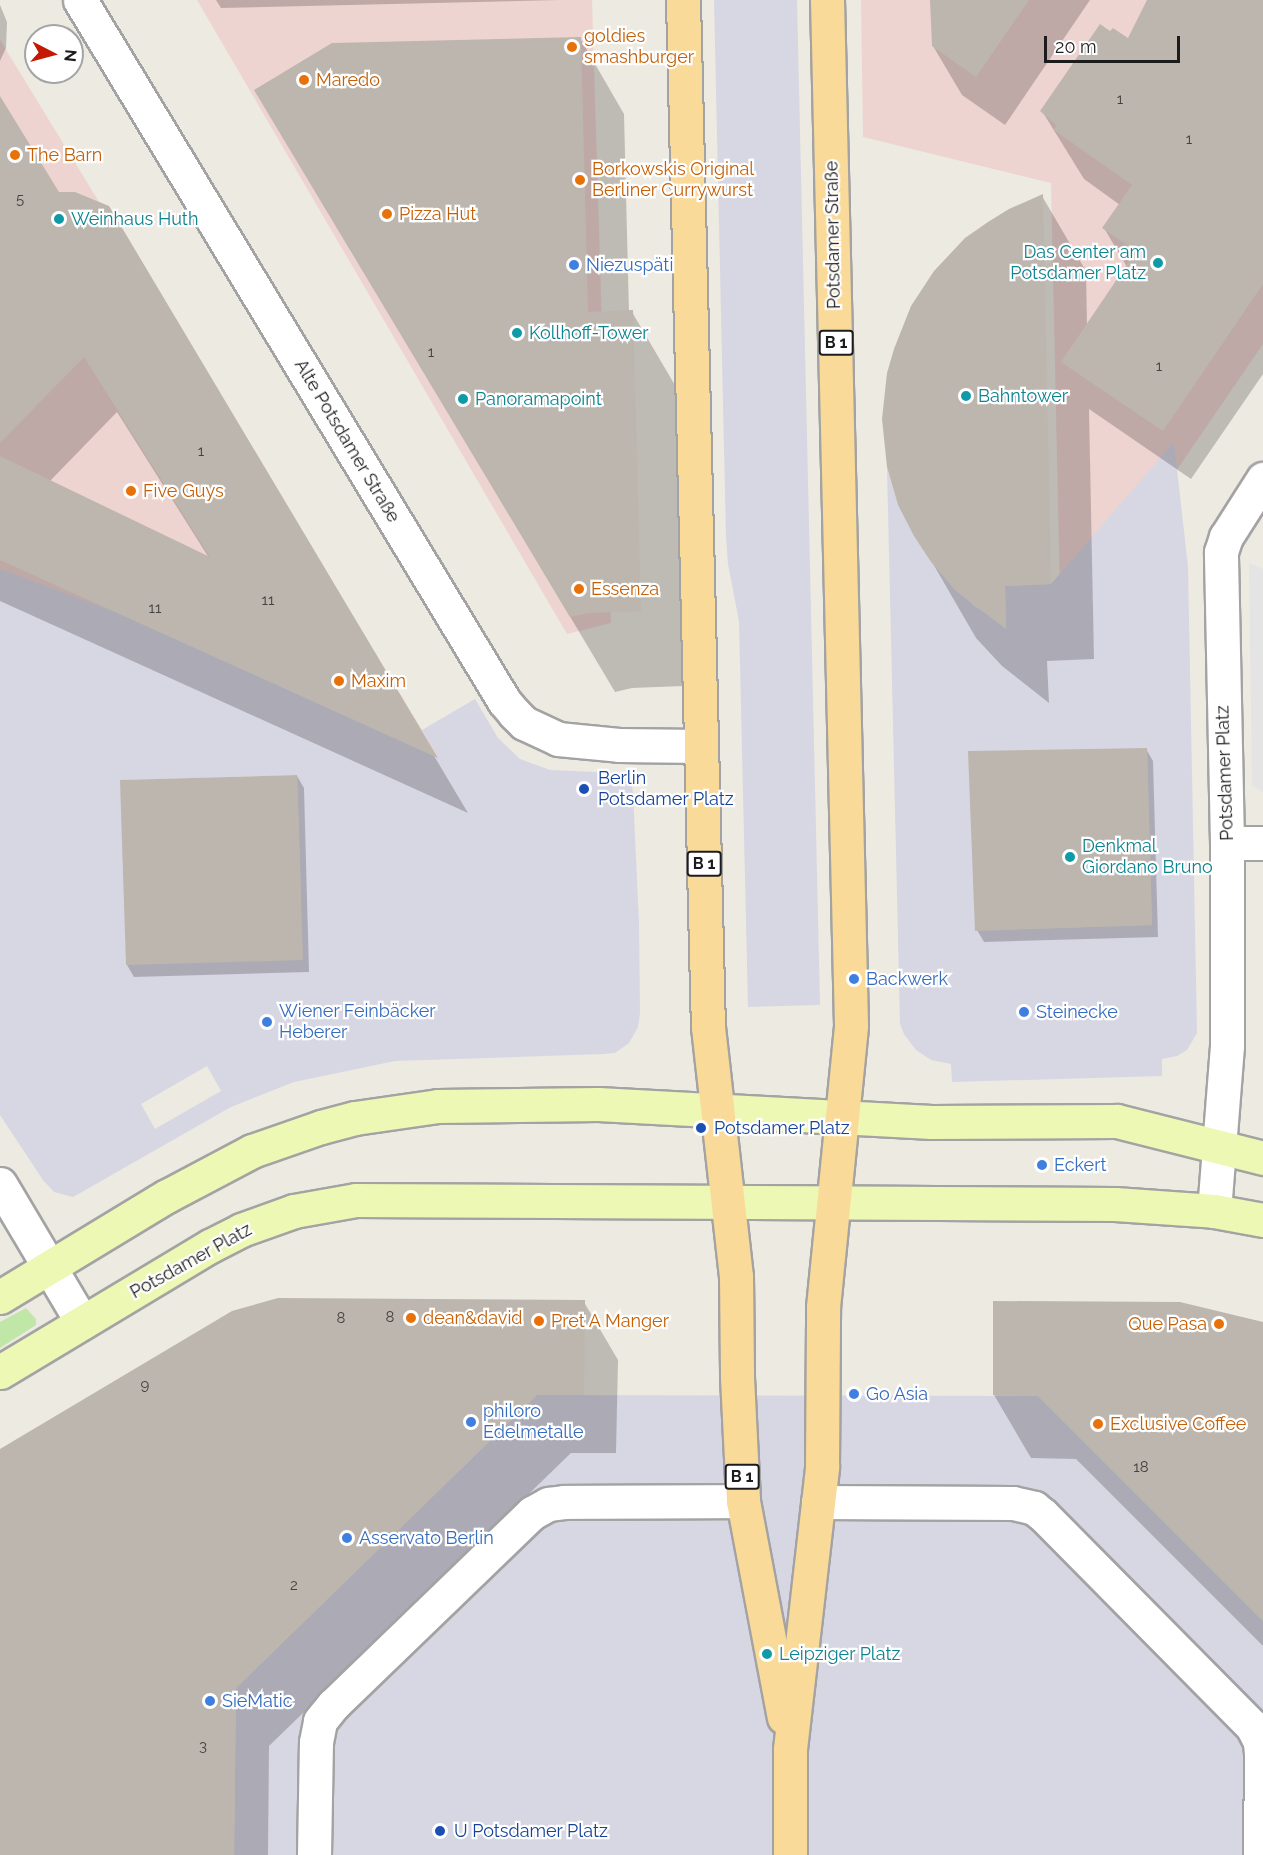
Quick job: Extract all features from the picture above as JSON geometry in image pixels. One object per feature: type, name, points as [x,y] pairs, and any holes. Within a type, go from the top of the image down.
[{"type":"main road","name":"B 1","points":[[683,0],[707,1006],[716,1110],[737,1288],[737,1377],[743,1501],[790,1749]]},
{"type":"main road","name":"Potsdamer Straße","points":[[827,0],[851,1025],[843,1116]]},
{"type":"main road","points":[[0,1297],[212,1171],[289,1137],[355,1118],[438,1106],[598,1104],[964,1122],[1117,1121],[1263,1158]]},
{"type":"main road","name":"B 1","points":[[790,1855],[790,1749],[822,1466],[823,1307],[843,1116]]},
{"type":"main road","name":"Potsdamer Platz","points":[[0,1372],[241,1230],[268,1219],[325,1204],[392,1198],[1115,1204],[1214,1211]]},
{"type":"main road","points":[[1214,1211],[1263,1220]]},
{"type":"street","name":"Alte Potsdamer Straße","points":[[84,1],[504,701],[524,723],[558,739],[619,745],[701,746]]},
{"type":"street","name":"Potsdamer Platz","points":[[1214,1211],[1227,1046],[1227,843],[1220,569],[1226,537],[1263,479]]},
{"type":"street","points":[[1227,843],[1263,843]]},
{"type":"street","points":[[0,1184],[82,1322]]},
{"type":"street","points":[[314,1855],[316,1742],[321,1720],[333,1705],[532,1513],[548,1504],[564,1502],[743,1501]]},
{"type":"street","points":[[818,1502],[1013,1503],[1034,1508],[1043,1515],[1252,1726],[1260,1742],[1261,1754],[1260,1855]]},
{"type":"shaded area","name":"Kollhoff-Tower","points":[[197,0],[592,0],[611,623],[567,634]]},
{"type":"shaded area","points":[[714,0],[797,0],[820,1005],[748,1007],[739,621],[728,564],[726,537]]},
{"type":"shaded area","name":"Das Center am Potsdamer Platz","points":[[861,0],[1263,0],[1263,344],[1061,639],[1051,183],[863,137]]},
{"type":"shaded area","points":[[0,40],[24,79],[24,84],[27,84],[441,759],[0,569]]},
{"type":"shaded area","points":[[1174,442],[1188,567],[1197,1033],[1187,1050],[1177,1056],[1162,1059],[1162,1076],[952,1082],[951,1064],[931,1060],[916,1050],[904,1034],[900,1024],[887,467],[898,505],[931,562],[973,605],[1006,626],[1005,586],[1051,584]],"holes":[[[1147,748],[1152,925],[992,930]]]},
{"type":"shaded area","points":[[1249,563],[1263,569],[1263,792],[1252,786]]},
{"type":"shaded area","points":[[0,569],[158,628],[439,758],[422,730],[475,699],[498,738],[520,759],[550,770],[619,773],[632,787],[639,923],[640,1013],[638,1027],[629,1043],[615,1053],[395,1061],[294,1082],[231,1107],[73,1197],[54,1192],[43,1180],[0,1115]],"holes":[[[297,775],[301,894],[121,780]],[[207,1066],[221,1091],[155,1129],[141,1104]]]},
{"type":"shaded area","name":"Leipziger Platz","points":[[537,1395],[1038,1396],[1263,1621],[1263,1855],[234,1855],[236,1688]]},
{"type":"green space","points":[[26,1308],[36,1319],[36,1325],[0,1348],[0,1322]]},
{"type":"building","points":[[930,0],[1029,0],[976,77],[932,46]]},
{"type":"building","points":[[1147,0],[1263,0],[1263,284],[1163,431],[1061,362],[1136,251],[1102,228],[1132,185],[1054,130],[1056,125],[1040,111],[1100,24],[1110,31],[1113,28],[1128,38]]},
{"type":"building","name":"Kollhoff-Tower","points":[[581,37],[588,312],[633,310],[641,611],[588,613],[570,617],[254,90],[332,43]]},
{"type":"building","points":[[0,96],[59,192],[75,192],[109,206],[438,758],[0,560],[0,456],[210,557],[84,357],[0,443]]},
{"type":"building","name":"Bahntower","points":[[1043,194],[1051,584],[1005,586],[1006,629],[956,591],[931,562],[914,536],[898,505],[887,467],[882,419],[887,373],[894,349],[911,306],[934,271],[965,238],[1009,209]]},
{"type":"building","points":[[1147,748],[1152,925],[975,931],[968,751]]},
{"type":"building","points":[[297,775],[303,960],[126,965],[120,780]]},
{"type":"building","points":[[278,1298],[585,1300],[584,1395],[537,1395],[236,1688],[234,1855],[0,1855],[0,1449],[232,1311]]},
{"type":"building","points":[[993,1301],[1180,1302],[1263,1322],[1263,1621],[1038,1396],[993,1395]]},
{"type":"place","name":"goldies smashburger","points":[[572,47]]},
{"type":"place","name":"Maredo","points":[[304,80]]},
{"type":"place","name":"The Barn","points":[[15,155]]},
{"type":"place","name":"Borkowskis Original Berliner Currywurst","points":[[580,180]]},
{"type":"place","name":"Pizza Hut","points":[[387,214]]},
{"type":"place","name":"Weinhaus Huth","points":[[59,219]]},
{"type":"place","name":"Das Center am Potsdamer Platz","points":[[1158,263]]},
{"type":"place","name":"Niezuspäti","points":[[574,265]]},
{"type":"place","name":"Kollhoff-Tower","points":[[517,333]]},
{"type":"place","name":"Bahntower","points":[[966,396]]},
{"type":"place","name":"Panoramapoint","points":[[463,399]]},
{"type":"place","name":"Five Guys","points":[[131,491]]},
{"type":"place","name":"Essenza","points":[[579,589]]},
{"type":"place","name":"Maxim","points":[[339,681]]},
{"type":"place","name":"Berlin Potsdamer Platz","points":[[584,789]]},
{"type":"place","name":"Denkmal Giordano Bruno","points":[[1070,857]]},
{"type":"place","name":"Backwerk","points":[[854,979]]},
{"type":"place","name":"Steinecke","points":[[1024,1012]]},
{"type":"place","name":"Wiener Feinbäcker Heberer","points":[[267,1022]]},
{"type":"place","name":"Potsdamer Platz","points":[[701,1128]]},
{"type":"place","name":"Eckert","points":[[1042,1165]]},
{"type":"place","name":"dean&david","points":[[411,1318]]},
{"type":"place","name":"Pret A Manger","points":[[539,1321]]},
{"type":"place","name":"Que Pasa","points":[[1219,1324]]},
{"type":"place","name":"Go Asia","points":[[854,1394]]},
{"type":"place","name":"philoro Edelmetalle","points":[[471,1422]]},
{"type":"place","name":"Exclusive Coffee","points":[[1098,1424]]},
{"type":"place","name":"Asservato Berlin","points":[[347,1538]]},
{"type":"place","name":"Leipziger Platz","points":[[767,1654]]},
{"type":"place","name":"SieMatic","points":[[210,1701]]},
{"type":"place","name":"U Potsdamer Platz","points":[[440,1831]]}]
